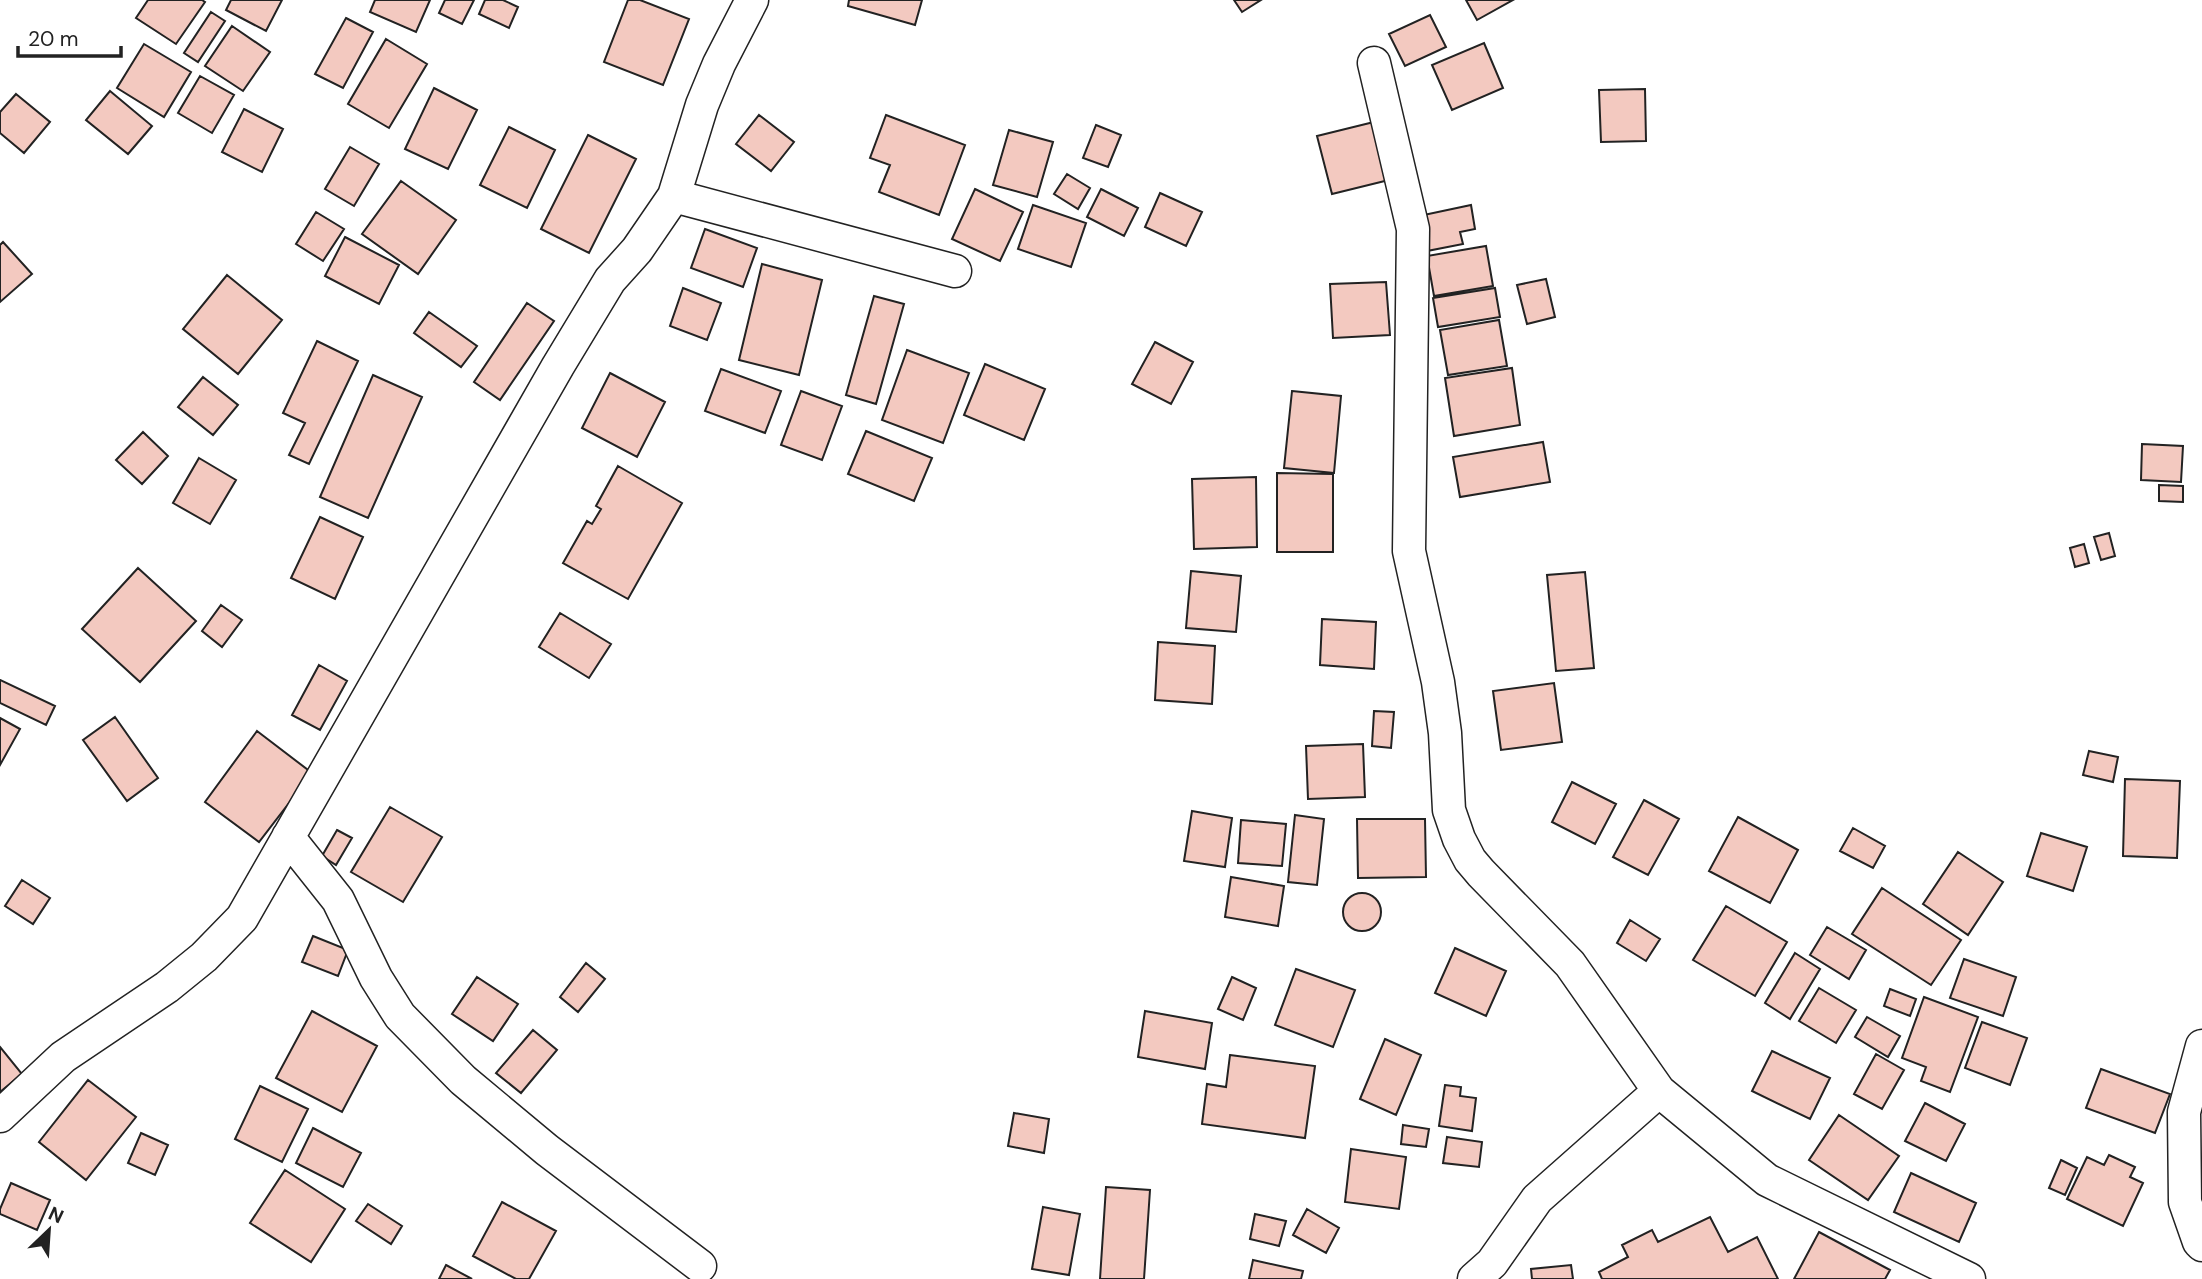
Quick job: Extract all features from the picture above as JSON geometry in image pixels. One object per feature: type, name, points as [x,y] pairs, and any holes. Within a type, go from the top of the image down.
[{"type":"street","points":[[0,1116],[63,1057],[167,988],[204,957],[242,918],[558,366],[610,280],[637,250],[674,196],[702,106],[719,64],[752,0]]},
{"type":"street","points":[[1374,63],[1413,229],[1409,551],[1438,682],[1445,733],[1449,810],[1459,839],[1470,860],[1570,964],[1659,1091],[1768,1180],[1969,1279]]},
{"type":"street","points":[[674,196],[955,271]]},
{"type":"street","points":[[288,837],[338,900],[376,978],[400,1016],[463,1080],[536,1142],[700,1266]]},
{"type":"street","points":[[2202,1046],[2184,1112],[2185,1202],[2202,1245]]},
{"type":"street","points":[[1474,1279],[1492,1263],[1537,1199],[1659,1091]]},
{"type":"building","points":[[148,0],[205,2],[176,44],[136,18]]},
{"type":"building","points":[[231,0],[282,0],[266,31],[226,10]]},
{"type":"building","points":[[375,0],[430,0],[416,32],[370,12]]},
{"type":"building","points":[[445,0],[474,0],[462,24],[439,13]]},
{"type":"building","points":[[485,0],[503,0],[518,7],[509,28],[479,14]]},
{"type":"building","points":[[628,0],[640,0],[689,19],[663,85],[604,62]]},
{"type":"building","points":[[849,0],[922,0],[915,25],[848,6]]},
{"type":"building","points":[[1234,0],[1261,0],[1242,12]]},
{"type":"building","points":[[1466,0],[1513,0],[1477,20]]},
{"type":"building","points":[[211,12],[225,21],[198,62],[184,53]]},
{"type":"building","points":[[1430,15],[1446,47],[1405,66],[1389,34]]},
{"type":"building","points":[[346,18],[373,32],[343,88],[315,74]]},
{"type":"building","points":[[232,26],[270,52],[243,91],[205,66]]},
{"type":"building","points":[[386,39],[427,64],[389,128],[348,104]]},
{"type":"building","points":[[1484,43],[1503,88],[1452,110],[1432,65]]},
{"type":"building","points":[[144,44],[191,72],[164,117],[117,88]]},
{"type":"building","points":[[200,76],[234,95],[212,133],[178,113]]},
{"type":"building","points":[[434,88],[477,110],[448,169],[405,149]]},
{"type":"building","points":[[1645,89],[1646,141],[1601,142],[1599,90]]},
{"type":"building","points":[[110,91],[152,126],[128,154],[86,120]]},
{"type":"building","points":[[16,94],[50,122],[24,153],[0,133],[0,112]]},
{"type":"building","points":[[244,109],[283,129],[262,172],[222,152]]},
{"type":"building","points":[[759,115],[794,142],[771,171],[736,144]]},
{"type":"building","points":[[886,115],[965,145],[939,215],[879,192],[890,165],[870,158]]},
{"type":"building","points":[[1382,120],[1397,178],[1332,194],[1317,136]]},
{"type":"building","points":[[1096,125],[1121,135],[1108,167],[1083,158]]},
{"type":"building","points":[[509,127],[555,150],[527,208],[480,185]]},
{"type":"building","points":[[1009,130],[1053,142],[1037,197],[993,185]]},
{"type":"building","points":[[588,135],[636,159],[589,253],[541,229]]},
{"type":"building","points":[[350,147],[379,164],[354,206],[325,189]]},
{"type":"building","points":[[1067,174],[1090,188],[1078,209],[1054,194]]},
{"type":"building","points":[[401,181],[456,220],[418,274],[362,234]]},
{"type":"building","points":[[975,189],[1023,212],[1000,261],[952,239]]},
{"type":"building","points":[[1101,189],[1138,208],[1124,236],[1087,217]]},
{"type":"building","points":[[1160,193],[1202,212],[1186,246],[1145,227]]},
{"type":"building","points":[[1033,205],[1086,223],[1071,267],[1018,249]]},
{"type":"building","points":[[1471,205],[1475,229],[1460,232],[1463,244],[1427,251],[1419,216]]},
{"type":"building","points":[[316,212],[344,229],[323,261],[296,244]]},
{"type":"building","points":[[705,229],[757,248],[743,287],[691,268]]},
{"type":"building","points":[[345,237],[399,265],[379,304],[325,276]]},
{"type":"building","points":[[3,242],[32,274],[0,302],[0,245]]},
{"type":"building","points":[[1486,246],[1493,286],[1434,296],[1427,256]]},
{"type":"building","points":[[762,264],[822,280],[799,375],[739,360]]},
{"type":"building","points":[[227,275],[282,320],[238,374],[183,329]]},
{"type":"building","points":[[1546,279],[1555,317],[1527,324],[1517,285]]},
{"type":"building","points":[[1386,282],[1390,335],[1333,338],[1330,284]]},
{"type":"building","points":[[683,288],[721,303],[707,340],[670,326]]},
{"type":"building","points":[[1495,288],[1500,317],[1438,327],[1433,298]]},
{"type":"building","points":[[874,296],[904,304],[876,404],[846,395]]},
{"type":"building","points":[[527,303],[554,321],[500,400],[474,382]]},
{"type":"building","points":[[429,312],[477,346],[461,367],[414,333]]},
{"type":"building","points":[[1499,320],[1507,366],[1448,375],[1440,330]]},
{"type":"building","points":[[317,341],[358,361],[309,464],[289,455],[305,423],[283,413]]},
{"type":"building","points":[[1155,342],[1193,362],[1171,404],[1132,384]]},
{"type":"building","points":[[907,350],[969,373],[943,443],[882,420]]},
{"type":"building","points":[[985,364],[1045,389],[1024,440],[964,415]]},
{"type":"building","points":[[1512,368],[1520,425],[1454,436],[1445,378]]},
{"type":"building","points":[[721,369],[781,391],[765,433],[705,411]]},
{"type":"building","points":[[610,373],[665,402],[637,457],[582,428]]},
{"type":"building","points":[[373,375],[422,397],[368,518],[320,497]]},
{"type":"building","points":[[203,377],[238,405],[213,435],[178,407]]},
{"type":"building","points":[[801,391],[842,406],[822,460],[781,445]]},
{"type":"building","points":[[1292,391],[1341,396],[1334,473],[1284,468]]},
{"type":"building","points":[[866,431],[932,458],[914,501],[848,474]]},
{"type":"building","points":[[143,432],[168,456],[142,484],[116,460]]},
{"type":"building","points":[[1543,442],[1550,482],[1460,497],[1453,457]]},
{"type":"building","points":[[2142,444],[2183,446],[2181,482],[2141,480]]},
{"type":"building","points":[[199,458],[236,480],[210,524],[173,503]]},
{"type":"building","points":[[618,466],[682,503],[628,599],[563,563],[587,521],[592,524],[601,509],[596,506]]},
{"type":"building","points":[[1277,473],[1333,474],[1333,552],[1277,552]]},
{"type":"building","points":[[1256,477],[1257,547],[1194,549],[1192,479]]},
{"type":"building","points":[[2159,485],[2183,486],[2183,502],[2159,501]]},
{"type":"building","points":[[320,517],[363,537],[335,599],[291,578]]},
{"type":"building","points":[[2109,533],[2115,556],[2101,560],[2094,537]]},
{"type":"building","points":[[2084,544],[2089,563],[2075,567],[2070,548]]},
{"type":"building","points":[[138,568],[196,621],[140,682],[82,629]]},
{"type":"building","points":[[1191,571],[1241,576],[1236,632],[1186,628]]},
{"type":"building","points":[[1585,572],[1594,668],[1556,671],[1547,575]]},
{"type":"building","points":[[221,605],[242,620],[222,647],[202,631]]},
{"type":"building","points":[[560,613],[611,644],[589,678],[539,647]]},
{"type":"building","points":[[1322,619],[1376,622],[1374,669],[1320,665]]},
{"type":"building","points":[[1158,642],[1215,646],[1212,704],[1155,700]]},
{"type":"building","points":[[319,665],[347,681],[320,730],[292,715]]},
{"type":"building","points":[[0,680],[55,706],[46,725],[0,703]]},
{"type":"building","points":[[1554,683],[1562,742],[1501,750],[1493,691]]},
{"type":"building","points":[[1374,711],[1394,712],[1391,748],[1372,746]]},
{"type":"building","points":[[115,717],[158,778],[127,801],[83,740]]},
{"type":"building","points":[[0,718],[20,729],[0,765]]},
{"type":"building","points":[[257,731],[312,773],[259,842],[205,802]]},
{"type":"building","points":[[1363,744],[1365,797],[1308,799],[1306,746]]},
{"type":"building","points":[[2089,751],[2118,757],[2113,782],[2083,775]]},
{"type":"building","points":[[2125,779],[2180,781],[2177,858],[2123,856]]},
{"type":"building","points":[[1572,782],[1616,804],[1595,844],[1552,822]]},
{"type":"building","points":[[1644,800],[1679,819],[1648,875],[1613,857]]},
{"type":"building","points":[[390,807],[442,837],[403,902],[351,872]]},
{"type":"building","points":[[1192,811],[1232,818],[1225,867],[1184,861]]},
{"type":"building","points":[[1295,815],[1324,819],[1317,885],[1288,882]]},
{"type":"building","points":[[1738,817],[1798,850],[1770,903],[1709,871]]},
{"type":"building","points":[[1357,819],[1425,819],[1426,877],[1358,878]]},
{"type":"building","points":[[1241,820],[1286,824],[1282,866],[1238,863]]},
{"type":"building","points":[[1853,828],[1885,846],[1873,868],[1840,851]]},
{"type":"building","points":[[337,830],[352,838],[336,865],[322,856]]},
{"type":"building","points":[[2041,833],[2087,847],[2073,891],[2027,876]]},
{"type":"building","points":[[1958,852],[2003,882],[1968,935],[1923,904]]},
{"type":"building","points":[[1231,877],[1284,886],[1278,926],[1225,917]]},
{"type":"building","points":[[22,880],[50,898],[33,924],[5,906]]},
{"type":"building","points":[[1882,888],[1961,940],[1931,985],[1852,934]]},
{"type":"building","points":[[1362,893],[1376,898],[1381,912],[1376,926],[1362,931],[1348,926],[1343,912],[1348,898]]},
{"type":"building","points":[[1726,906],[1787,942],[1755,996],[1693,960]]},
{"type":"building","points":[[1630,920],[1660,939],[1646,961],[1617,943]]},
{"type":"building","points":[[1827,927],[1866,950],[1849,979],[1810,955]]},
{"type":"building","points":[[313,936],[348,950],[338,976],[302,962]]},
{"type":"building","points":[[1455,948],[1506,971],[1486,1016],[1435,993]]},
{"type":"building","points":[[1795,953],[1820,969],[1790,1019],[1765,1003]]},
{"type":"building","points":[[1964,959],[2016,977],[2003,1016],[1950,998]]},
{"type":"building","points":[[586,963],[605,979],[578,1012],[560,997]]},
{"type":"building","points":[[1296,969],[1355,990],[1333,1047],[1275,1025]]},
{"type":"building","points":[[477,977],[518,1004],[493,1041],[452,1014]]},
{"type":"building","points":[[1232,977],[1256,988],[1243,1020],[1218,1009]]},
{"type":"building","points":[[1819,988],[1856,1010],[1836,1043],[1799,1021]]},
{"type":"building","points":[[1890,989],[1916,999],[1910,1016],[1884,1006]]},
{"type":"building","points":[[1924,997],[1978,1017],[1950,1092],[1921,1081],[1926,1067],[1902,1058]]},
{"type":"building","points":[[312,1011],[377,1046],[342,1112],[276,1078]]},
{"type":"building","points":[[1145,1011],[1212,1023],[1205,1069],[1138,1057]]},
{"type":"building","points":[[1867,1017],[1900,1036],[1888,1057],[1855,1037]]},
{"type":"building","points":[[1982,1022],[2027,1038],[2010,1085],[1965,1068]]},
{"type":"building","points":[[533,1030],[557,1050],[521,1093],[496,1073]]},
{"type":"building","points":[[1385,1039],[1421,1055],[1396,1115],[1360,1099]]},
{"type":"building","points":[[0,1047],[22,1074],[0,1092]]},
{"type":"building","points":[[1772,1051],[1830,1078],[1810,1119],[1752,1091]]},
{"type":"building","points":[[1876,1054],[1904,1070],[1882,1109],[1854,1094]]},
{"type":"building","points":[[1230,1055],[1315,1066],[1305,1138],[1202,1124],[1207,1084],[1226,1087]]},
{"type":"building","points":[[2101,1069],[2170,1094],[2155,1133],[2086,1108]]},
{"type":"building","points":[[88,1080],[136,1117],[86,1180],[39,1142]]},
{"type":"building","points":[[1445,1085],[1461,1087],[1460,1096],[1476,1098],[1472,1131],[1439,1126]]},
{"type":"building","points":[[260,1086],[308,1109],[282,1162],[235,1139]]},
{"type":"building","points":[[1925,1103],[1965,1124],[1946,1161],[1905,1141]]},
{"type":"building","points":[[1014,1113],[1049,1119],[1044,1153],[1008,1146]]},
{"type":"building","points":[[1839,1115],[1899,1156],[1868,1200],[1809,1160]]},
{"type":"building","points":[[1403,1125],[1429,1129],[1426,1147],[1401,1144]]},
{"type":"building","points":[[313,1128],[361,1153],[343,1187],[296,1163]]},
{"type":"building","points":[[141,1133],[168,1145],[155,1175],[128,1163]]},
{"type":"building","points":[[1447,1137],[1482,1142],[1479,1167],[1443,1163]]},
{"type":"building","points":[[1351,1149],[1406,1157],[1399,1209],[1345,1202]]},
{"type":"building","points":[[2109,1155],[2135,1167],[2130,1177],[2143,1183],[2123,1226],[2067,1199],[2087,1157],[2104,1165]]},
{"type":"building","points":[[2061,1160],[2077,1168],[2065,1195],[2049,1188]]},
{"type":"building","points":[[285,1170],[345,1209],[311,1262],[250,1223]]},
{"type":"building","points":[[1911,1173],[1976,1203],[1959,1242],[1894,1212]]},
{"type":"building","points":[[11,1183],[50,1200],[37,1230],[0,1214]]},
{"type":"building","points":[[1106,1187],[1150,1190],[1144,1279],[1100,1279]]},
{"type":"building","points":[[502,1202],[556,1231],[529,1279],[516,1279],[473,1256]]},
{"type":"building","points":[[368,1204],[402,1226],[391,1244],[356,1221]]},
{"type":"building","points":[[1043,1207],[1080,1214],[1069,1275],[1032,1269]]},
{"type":"building","points":[[1307,1209],[1339,1228],[1326,1253],[1293,1235]]},
{"type":"building","points":[[1255,1214],[1286,1221],[1279,1246],[1250,1239]]},
{"type":"building","points":[[1710,1217],[1728,1252],[1757,1237],[1778,1279],[1602,1279],[1599,1272],[1628,1257],[1622,1245],[1652,1230],[1658,1242]]},
{"type":"building","points":[[1819,1232],[1890,1270],[1885,1279],[1794,1279]]},
{"type":"building","points":[[1253,1260],[1303,1271],[1301,1279],[1249,1279]]},
{"type":"building","points":[[446,1265],[472,1279],[439,1279]]},
{"type":"building","points":[[1571,1265],[1573,1279],[1532,1279],[1531,1269]]}]
